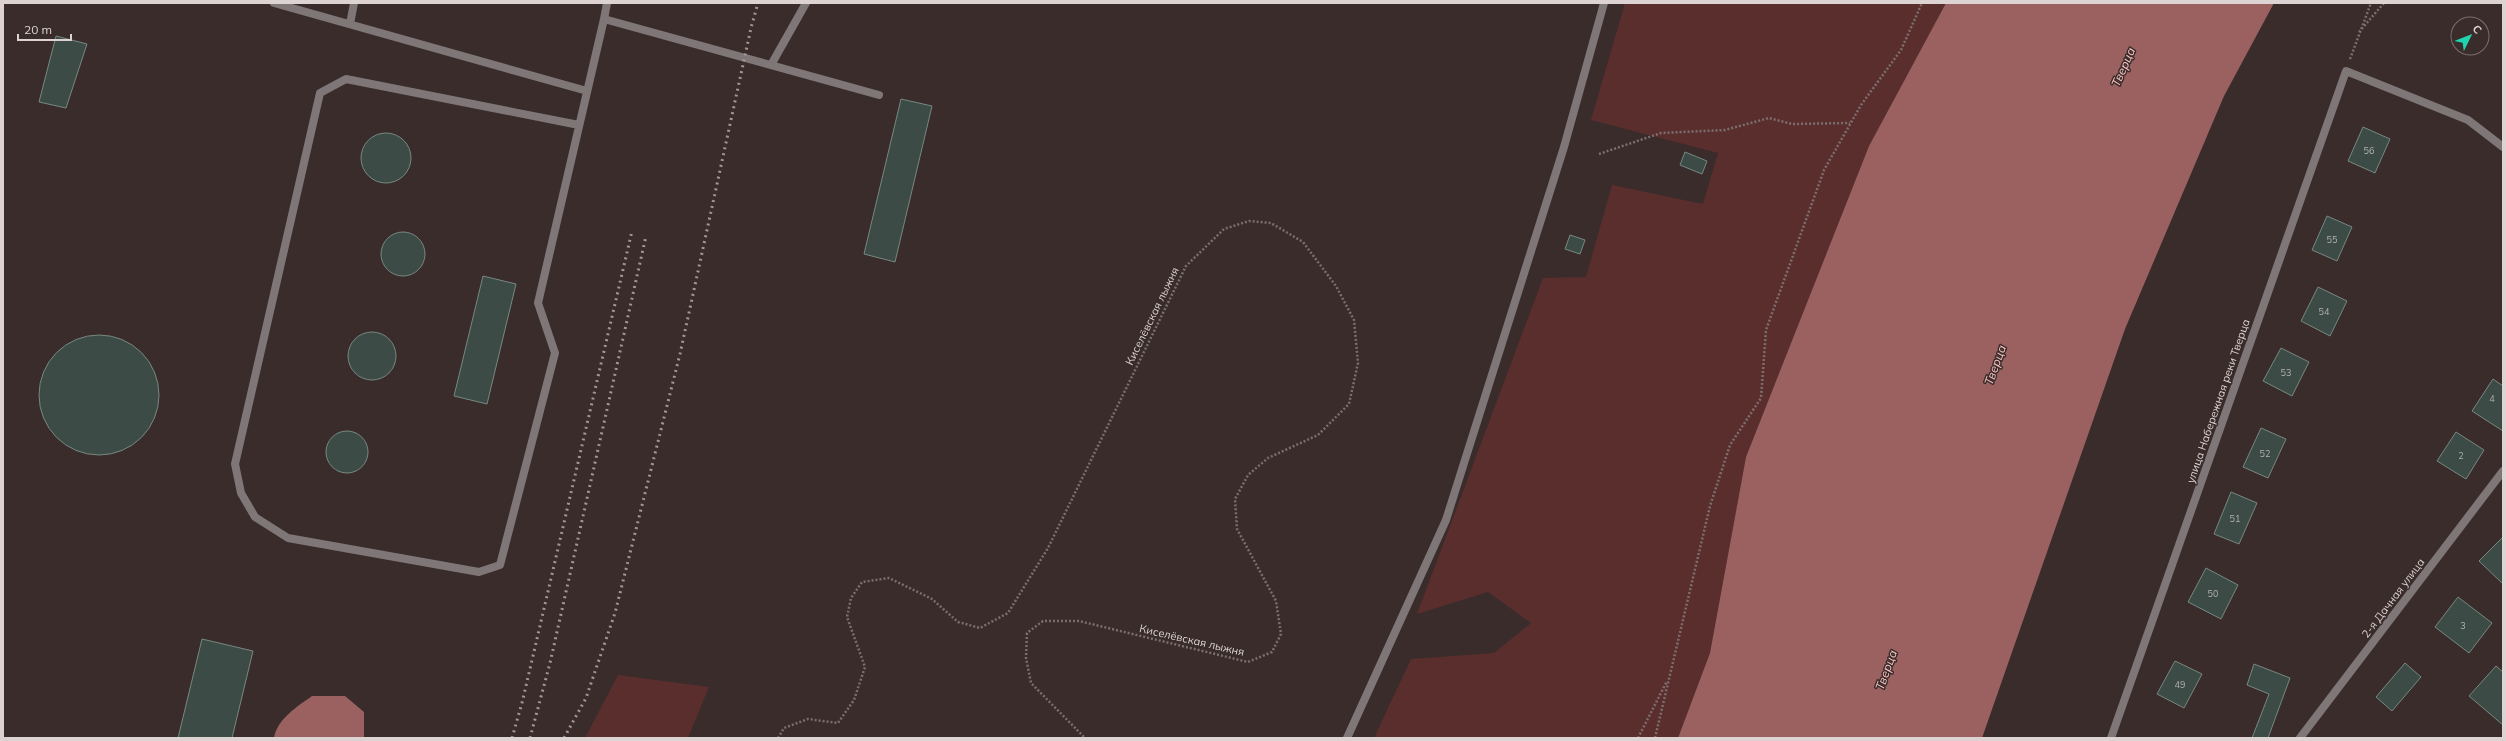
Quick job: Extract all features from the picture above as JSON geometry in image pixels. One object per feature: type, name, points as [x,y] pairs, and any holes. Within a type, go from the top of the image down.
[{"type":"street","points":[[274,3],[587,91]]},
{"type":"street","points":[[350,24],[354,3]]},
{"type":"street","points":[[579,125],[346,79],[320,93],[235,464],[241,493],[255,517],[288,538],[479,572],[500,565],[555,352],[538,303],[604,19],[607,3]]},
{"type":"street","points":[[771,65],[806,3]]},
{"type":"street","points":[[1346,738],[1446,520],[1564,147],[1604,3]]},
{"type":"street","points":[[604,19],[879,95]]},
{"type":"street","points":[[2346,71],[2468,120],[2503,147]]},
{"type":"street","name":"улица Набережная реки Тверца","points":[[2111,738],[2346,71]]},
{"type":"street","name":"2-я Дачная улица","points":[[2300,738],[2503,471]]},
{"type":"path","points":[[1655,738],[1710,506],[1730,445],[1761,398],[1766,330],[1824,170],[1861,105],[1901,50],[1922,3]]},
{"type":"path","points":[[2346,71],[2358,34],[2371,3]]},
{"type":"path","points":[[2358,34],[2384,3]]},
{"type":"path","points":[[1598,154],[1661,133],[1725,130],[1769,118],[1792,124],[1851,123]]},
{"type":"path","name":"Киселёвская лыжня","points":[[778,738],[784,728],[808,719],[838,723],[854,700],[865,666],[847,617],[851,598],[862,582],[889,578],[932,599],[958,622],[980,628],[1008,613],[1048,548],[1186,266],[1224,229],[1249,221],[1271,223],[1303,242],[1336,286],[1354,320],[1358,363],[1350,404],[1318,435],[1268,458],[1248,475],[1235,499],[1237,529],[1276,601],[1281,634],[1272,652],[1248,662],[1079,621],[1043,621],[1027,633],[1026,658],[1031,683],[1085,738]]},
{"type":"path","points":[[1638,738],[1670,675]]},
{"type":"shaded area","points":[[1625,3],[1946,3],[1869,146],[1746,457],[1710,653],[1678,738],[1374,738],[1411,659],[1494,653],[1531,623],[1488,592],[1417,614],[1543,278],[1586,277],[1612,185],[1703,204],[1718,153],[1591,120]]},
{"type":"shaded area","points":[[618,675],[709,687],[688,738],[585,738]]},
{"type":"water","name":"Тверца","points":[[1946,3],[2274,3],[2224,96],[2125,329],[1982,738],[1678,738],[1710,653],[1746,457],[1869,146]]},
{"type":"water","points":[[312,696],[345,696],[364,712],[364,738],[274,738],[279,725],[284,719]]},
{"type":"building","points":[[56,36],[87,44],[66,108],[39,102]]},
{"type":"building","points":[[901,99],[932,106],[895,262],[864,254]]},
{"type":"building","points":[[2363,127],[2390,139],[2375,173],[2348,161]]},
{"type":"building","points":[[381,133],[391,133],[404,140],[411,153],[411,163],[404,176],[391,183],[381,183],[372,179],[365,172],[361,163],[361,153],[365,144],[372,137]]},
{"type":"building","points":[[1685,152],[1707,161],[1702,174],[1680,165]]},
{"type":"building","points":[[2327,216],[2352,227],[2337,261],[2312,250]]},
{"type":"building","points":[[399,232],[407,232],[412,233],[419,238],[424,245],[424,263],[419,270],[412,275],[399,276],[391,273],[384,266],[381,258],[381,250],[384,242],[391,235]]},
{"type":"building","points":[[1570,235],[1585,240],[1580,254],[1565,249]]},
{"type":"building","points":[[483,276],[516,284],[487,404],[454,396]]},
{"type":"building","points":[[2318,287],[2347,301],[2330,336],[2301,321]]},
{"type":"building","points":[[367,332],[377,332],[389,339],[396,351],[396,361],[389,373],[377,380],[367,380],[359,376],[352,369],[348,361],[348,351],[352,343],[359,336]]},
{"type":"building","points":[[99,335],[122,339],[142,352],[155,372],[159,395],[155,418],[142,438],[122,451],[99,455],[76,451],[56,438],[43,418],[39,395],[43,372],[56,352],[76,339]]},
{"type":"building","points":[[2281,348],[2309,362],[2292,396],[2263,381]]},
{"type":"building","points":[[2493,379],[2503,386],[2503,431],[2472,411]]},
{"type":"building","points":[[2261,428],[2286,439],[2268,478],[2243,467]]},
{"type":"building","points":[[343,431],[351,431],[362,437],[368,448],[368,456],[362,467],[351,473],[343,473],[332,467],[326,456],[326,448],[332,437]]},
{"type":"building","points":[[2456,432],[2484,450],[2466,479],[2437,461]]},
{"type":"building","points":[[2231,492],[2257,503],[2239,544],[2214,534]]},
{"type":"building","points":[[2503,537],[2503,584],[2479,561]]},
{"type":"building","points":[[2206,568],[2238,585],[2221,619],[2188,602]]},
{"type":"building","points":[[2458,597],[2492,623],[2469,653],[2435,627]]},
{"type":"building","points":[[202,639],[253,651],[232,738],[178,738]]},
{"type":"building","points":[[2175,661],[2202,674],[2184,708],[2157,694]]},
{"type":"building","points":[[2405,663],[2421,677],[2392,711],[2376,697]]},
{"type":"building","points":[[2254,664],[2290,678],[2268,738],[2252,738],[2269,694],[2247,685]]},
{"type":"building","points":[[2496,666],[2503,672],[2503,725],[2469,696]]},
{"type":"railway","points":[[564,738],[586,698],[615,613],[680,354],[751,28],[758,3]]},
{"type":"railway","points":[[512,738],[522,703],[632,231]]},
{"type":"railway","points":[[530,738],[550,663],[646,236]]}]
